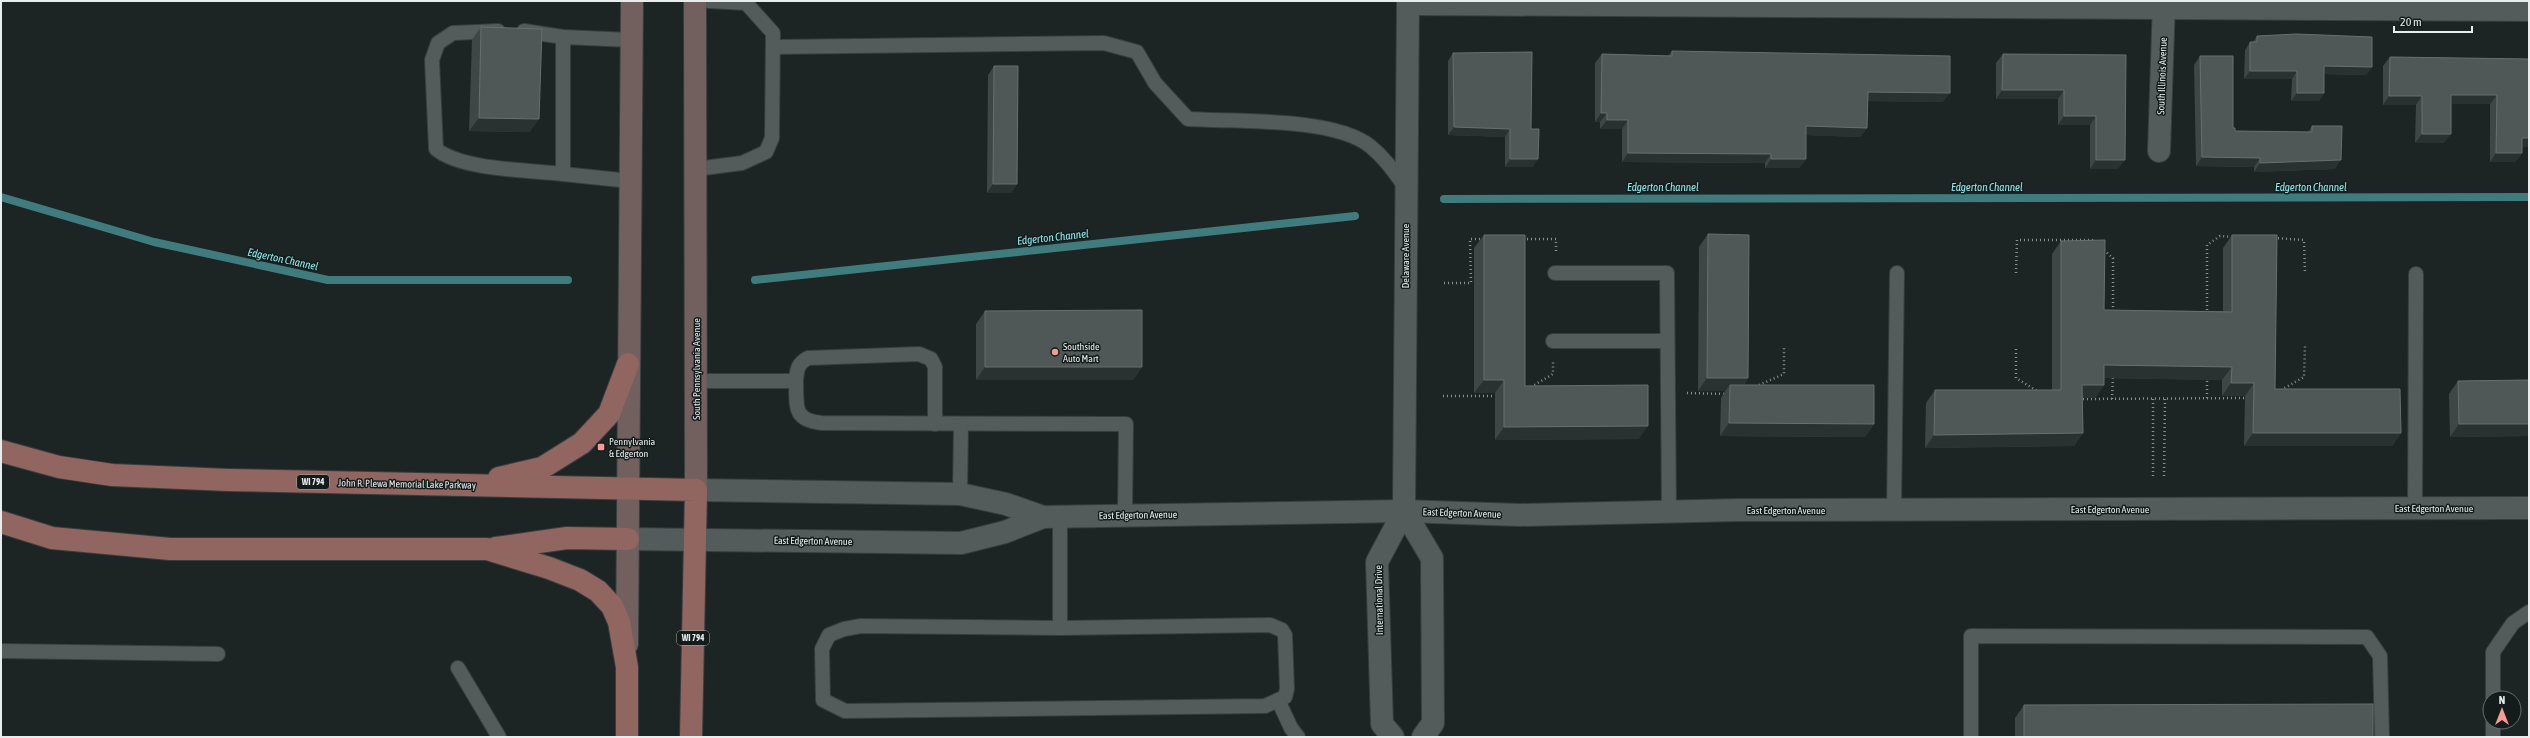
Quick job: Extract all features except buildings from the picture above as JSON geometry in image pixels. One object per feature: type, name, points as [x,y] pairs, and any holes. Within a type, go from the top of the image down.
[{"type":"main road","points":[[627,737],[628,364],[632,1]]},
{"type":"main road","name":"South Pennsylvania Avenue","points":[[691,737],[696,540],[695,1]]},
{"type":"main road","points":[[467,486],[542,468],[582,443],[609,414],[628,364]]},
{"type":"main road","name":"John R. Plewa Memorial Lake Parkway","points":[[1,451],[59,467],[112,475],[467,486],[696,490]]},
{"type":"main road","points":[[1,522],[52,538],[170,549],[487,549],[567,538],[628,539]]},
{"type":"main road","points":[[487,549],[549,568],[580,580],[598,591],[612,606],[619,622],[627,667]]},
{"type":"street","points":[[1408,2],[2164,5],[2529,10]]},
{"type":"street","name":"Delaware Avenue","points":[[1404,511],[1408,2]]},
{"type":"street","name":"South Illinois Avenue","points":[[2159,151],[2164,5]]},
{"type":"street","name":"East Edgerton Avenue","points":[[696,490],[960,494],[1006,504],[1051,517],[1404,511],[1520,515],[1894,510],[2529,508]]},
{"type":"street","points":[[1404,511],[1432,558],[1433,723],[1422,737]]},
{"type":"street","name":"International Drive","points":[[1393,737],[1382,724],[1377,562],[1404,511]]},
{"type":"street","name":"East Edgerton Avenue","points":[[628,539],[961,543],[1005,532],[1051,517]]},
{"type":"lane","points":[[696,169],[742,163],[766,152],[772,138],[773,33],[746,3],[709,1]]},
{"type":"lane","points":[[630,181],[466,163],[445,157],[436,149],[432,60],[438,43],[453,33],[528,31],[564,37],[631,40]]},
{"type":"lane","points":[[563,174],[564,37]]},
{"type":"lane","points":[[773,47],[1104,43],[1137,52],[1155,83],[1188,119],[1315,126],[1347,134],[1369,146],[1388,163],[1406,188]]},
{"type":"lane","points":[[1555,273],[1667,274],[1668,512]]},
{"type":"lane","points":[[1894,510],[1897,274]]},
{"type":"lane","points":[[2415,508],[2416,274]]},
{"type":"lane","points":[[1553,341],[1667,341]]},
{"type":"lane","points":[[935,424],[935,367],[930,359],[919,354],[808,358],[800,362],[797,368],[797,408],[801,418],[809,422],[935,424],[1126,424],[1125,516]]},
{"type":"lane","points":[[696,381],[796,381]]},
{"type":"lane","points":[[960,494],[961,424]]},
{"type":"lane","points":[[1051,517],[1060,628]]},
{"type":"lane","points":[[2493,690],[2493,652],[2513,623],[2529,612]]},
{"type":"lane","points":[[1270,625],[1282,630],[1286,635],[1287,689],[1285,697],[1265,706],[846,711],[823,700],[822,649],[829,635],[844,629],[860,626],[1060,628],[1270,625]]},
{"type":"lane","points":[[1971,737],[1971,636],[2367,637],[2380,656],[2382,737]]},
{"type":"lane","points":[[1,651],[218,654]]},
{"type":"lane","points":[[458,668],[499,737]]},
{"type":"lane","points":[[1278,700],[1291,728],[1298,737]]},
{"type":"path","points":[[2207,322],[2207,245],[2220,236],[2236,237]]},
{"type":"path","points":[[2267,238],[2304,240],[2304,274]]},
{"type":"path","points":[[1444,284],[1471,284],[1470,239],[1486,239]]},
{"type":"path","points":[[1517,239],[1556,239]]},
{"type":"path","points":[[2016,273],[2017,240],[2092,240],[2097,244]]},
{"type":"path","points":[[2103,249],[2113,258],[2113,320]]},
{"type":"path","points":[[2280,391],[2304,377],[2305,346]]},
{"type":"path","points":[[1755,387],[1784,374],[1784,348]]},
{"type":"path","points":[[2016,349],[2016,378],[2043,395]]},
{"type":"path","points":[[2112,399],[2113,368]]},
{"type":"path","points":[[1527,389],[1553,374]]},
{"type":"path","points":[[2207,375],[2207,398]]},
{"type":"path","points":[[1668,393],[1734,394]]},
{"type":"path","points":[[1443,396],[1506,396]]},
{"type":"path","points":[[2073,399],[2252,398]]},
{"type":"path","points":[[2153,399],[2153,476]]},
{"type":"path","points":[[2164,476],[2165,399]]},
{"type":"waterway","name":"Edgerton Channel","points":[[1,197],[154,242],[328,280],[568,280]]},
{"type":"waterway","name":"Edgerton Channel","points":[[1444,199],[2529,197]]},
{"type":"waterway","name":"Edgerton Channel","points":[[755,280],[1355,216]]},
{"type":"place","name":"Southside Auto Mart","points":[[1055,352]]},
{"type":"place","name":"Pennylvania & Edgerton","points":[[601,447]]}]
